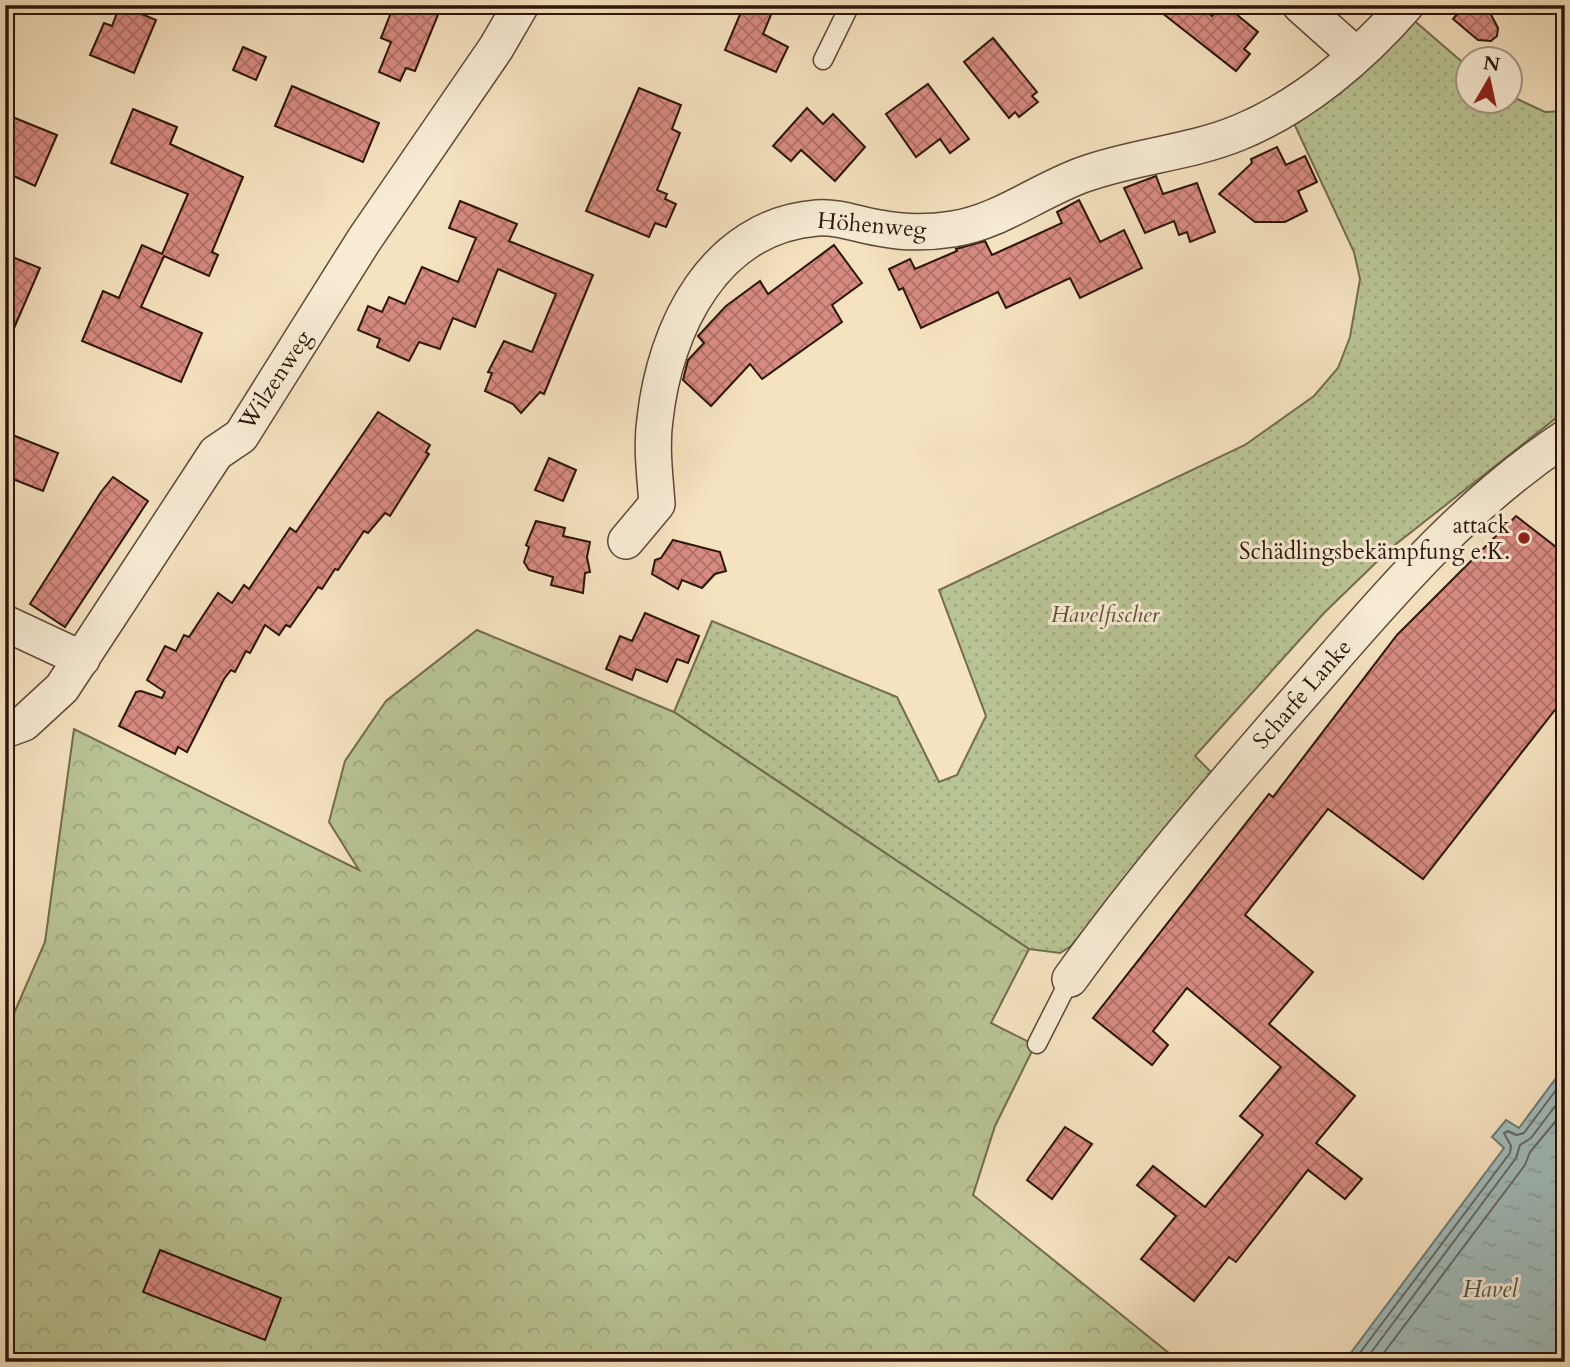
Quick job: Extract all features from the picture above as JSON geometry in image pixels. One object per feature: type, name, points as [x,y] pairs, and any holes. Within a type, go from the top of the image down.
[{"type":"street","name":"Wilzenweg","points":[[5,730],[24,723],[62,688],[216,453],[241,436],[364,240],[496,48],[521,5]]},
{"type":"street","points":[[1300,5],[1356,55]]},
{"type":"street","name":"Höhenweg","points":[[626,541],[657,504],[654,422],[670,348],[689,303],[698,290],[721,264],[751,239],[793,221],[820,218],[920,233],[956,229],[995,216],[1085,174],[1238,133],[1298,100],[1356,55],[1385,29],[1406,5]]},
{"type":"street","name":"Scharfe Lanke","points":[[1070,979],[1240,765],[1411,570],[1494,488],[1565,438]]},
{"type":"street","points":[[5,623],[82,659]]},
{"type":"lane","points":[[823,60],[850,5]]},
{"type":"lane","points":[[1037,1044],[1070,979]]},
{"type":"green space","name":"Havelfischer","points":[[1410,17],[1454,55],[1454,116],[1524,116],[1524,102],[1545,112],[1565,111],[1565,411],[1391,548],[1324,613],[1195,756],[1214,775],[1071,946],[1060,953],[1029,949],[674,712],[712,621],[897,697],[939,782],[957,775],[986,716],[939,590],[1245,445],[1314,396],[1338,368],[1350,337],[1360,279],[1354,252],[1291,117]]},
{"type":"green space","points":[[477,630],[674,712],[1029,949],[991,1023],[1035,1045],[995,1126],[973,1195],[1180,1362],[5,1362],[5,1034],[45,942],[74,729],[359,870],[329,822],[345,761],[386,701]]},
{"type":"water","name":"Havel","points":[[1565,1066],[1565,1362],[1344,1362],[1504,1148],[1492,1137],[1506,1120],[1519,1128]]},
{"type":"building","points":[[120,5],[156,20],[134,73],[90,55],[104,23],[112,26]]},
{"type":"building","points":[[394,5],[442,5],[415,71],[406,68],[400,81],[379,72],[391,42],[381,38]]},
{"type":"building","points":[[744,5],[775,5],[763,34],[788,47],[776,72],[725,50]]},
{"type":"building","points":[[1152,5],[1199,5],[1212,16],[1221,5],[1225,5],[1258,32],[1244,49],[1250,54],[1236,71]]},
{"type":"building","points":[[1465,5],[1486,5],[1498,28],[1497,36],[1491,41],[1478,40],[1453,19]]},
{"type":"building","points":[[993,38],[1037,92],[1032,96],[1038,102],[1019,117],[1015,112],[1009,118],[964,62]]},
{"type":"building","points":[[243,47],[266,57],[256,80],[233,70]]},
{"type":"building","points":[[928,84],[969,139],[950,153],[940,139],[916,157],[886,114]]},
{"type":"building","points":[[292,86],[379,123],[363,162],[275,126]]},
{"type":"building","points":[[639,88],[681,105],[672,129],[680,133],[657,190],[667,194],[665,199],[676,204],[666,227],[655,223],[649,237],[586,211]]},
{"type":"building","points":[[807,108],[823,124],[833,114],[865,147],[835,181],[801,150],[791,161],[773,146]]},
{"type":"building","points":[[133,109],[177,127],[170,144],[243,177],[212,252],[218,255],[209,276],[164,256],[141,307],[202,333],[181,382],[82,341],[103,291],[119,298],[142,245],[162,254],[188,194],[111,163]]},
{"type":"building","points":[[5,114],[57,135],[35,186],[5,172]]},
{"type":"building","points":[[1277,147],[1286,165],[1305,156],[1317,182],[1298,191],[1307,211],[1285,222],[1255,222],[1219,194],[1252,163],[1251,159]]},
{"type":"building","points":[[1156,176],[1163,194],[1197,183],[1215,232],[1190,242],[1187,232],[1179,235],[1174,221],[1145,233],[1124,188]]},
{"type":"building","points":[[1079,200],[1100,242],[1124,230],[1142,268],[1080,298],[1070,278],[1006,308],[998,292],[921,328],[903,288],[899,290],[889,269],[910,259],[915,269],[957,251],[956,249],[985,241],[992,255],[1062,223],[1057,212]]},
{"type":"building","points":[[460,201],[517,224],[509,241],[593,275],[544,394],[540,392],[521,413],[513,404],[485,391],[492,373],[488,372],[504,341],[532,352],[556,294],[498,269],[475,327],[453,318],[440,349],[419,342],[409,361],[377,347],[380,339],[358,330],[368,306],[382,312],[389,297],[405,304],[422,267],[458,282],[476,238],[449,228]]},
{"type":"building","points":[[834,245],[862,283],[832,305],[842,322],[762,379],[750,364],[711,406],[683,380],[688,360],[704,343],[698,336],[726,306],[760,281],[768,294]]},
{"type":"building","points":[[5,254],[40,268],[5,349]]},
{"type":"building","points":[[378,412],[430,445],[426,452],[429,454],[390,516],[385,513],[368,533],[364,531],[338,570],[335,569],[322,589],[318,587],[290,627],[286,625],[279,635],[265,625],[250,653],[246,651],[235,672],[231,670],[224,679],[187,752],[178,747],[175,754],[119,726],[136,692],[162,698],[165,692],[147,680],[165,646],[176,651],[184,635],[189,637],[218,593],[232,603],[244,585],[249,589],[290,528],[296,532]]},
{"type":"building","points":[[5,432],[58,453],[43,491],[5,476]]},
{"type":"building","points":[[549,458],[576,470],[563,501],[535,490]]},
{"type":"building","points":[[113,477],[148,501],[65,627],[30,604]]},
{"type":"building","points":[[1516,516],[1565,554],[1565,697],[1423,879],[1328,809],[1245,915],[1313,972],[1269,1024],[1355,1096],[1316,1143],[1362,1179],[1345,1199],[1308,1170],[1236,1262],[1229,1257],[1194,1301],[1141,1259],[1176,1216],[1137,1185],[1153,1166],[1205,1207],[1263,1135],[1240,1116],[1281,1067],[1187,988],[1153,1031],[1168,1045],[1152,1065],[1093,1018],[1269,794],[1273,797],[1397,635]]},
{"type":"building","points":[[536,521],[565,528],[563,536],[590,542],[587,557],[590,572],[585,573],[583,593],[551,585],[553,577],[529,570],[524,562],[529,547],[526,545]]},
{"type":"building","points":[[673,540],[720,552],[726,571],[715,574],[702,588],[682,580],[678,589],[652,574],[655,560],[661,558]]},
{"type":"building","points":[[645,613],[699,636],[688,663],[677,659],[667,682],[636,669],[632,680],[606,669],[620,636],[632,641]]},
{"type":"building","points":[[1065,1127],[1092,1144],[1052,1199],[1027,1180]]},
{"type":"building","points":[[160,1250],[281,1298],[265,1340],[143,1292]]},
{"type":"place","name":"attack Schädlingsbekämpfung e.K.","points":[[1524,538]]}]
